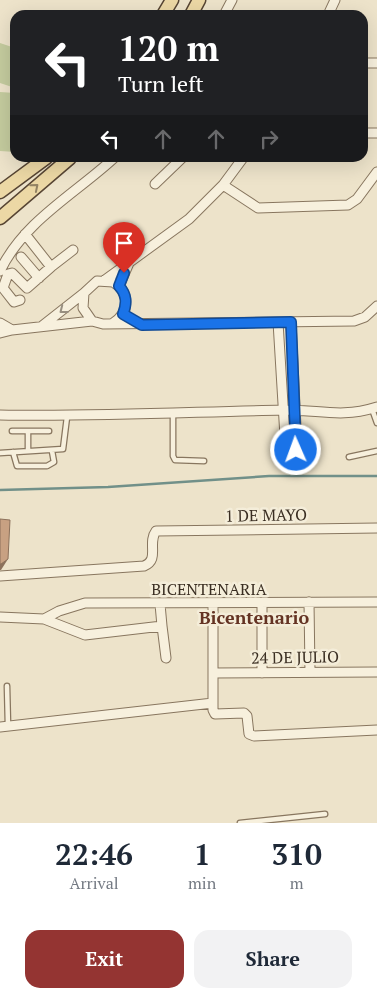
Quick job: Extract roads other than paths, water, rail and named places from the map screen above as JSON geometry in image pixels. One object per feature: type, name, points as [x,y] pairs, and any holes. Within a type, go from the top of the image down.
[{"type":"main road","points":[[3,186],[40,162]]},
{"type":"main road","points":[[0,218],[65,162]]},
{"type":"street","points":[[0,271],[8,254],[25,234],[109,162]]},
{"type":"street","points":[[155,184],[178,162]]},
{"type":"street","points":[[42,327],[84,293],[89,286],[97,281],[105,280],[189,219],[223,185],[240,162]]},
{"type":"street","points":[[223,185],[258,208],[348,205],[357,199],[377,172]]},
{"type":"street","points":[[25,234],[51,267]]},
{"type":"street","points":[[20,300],[14,302],[3,288],[8,274],[12,273],[26,288],[73,250]]},
{"type":"street","points":[[20,257],[39,278]]},
{"type":"street","points":[[119,286],[130,261]]},
{"type":"street","points":[[105,280],[119,286],[124,292],[126,303],[123,314],[113,323]]},
{"type":"street","points":[[84,293],[83,308],[92,321]]},
{"type":"street","points":[[0,333],[92,321],[103,324],[142,325],[354,320],[365,317],[377,306]]},
{"type":"street","points":[[123,314],[142,325]]},
{"type":"street","points":[[278,322],[286,453],[292,456],[297,448],[291,322]]},
{"type":"street","points":[[0,323],[12,330]]},
{"type":"street","points":[[0,415],[67,417],[295,410],[334,415],[374,408]]},
{"type":"street","name":"1 DE MAYO","points":[[0,576],[144,566],[150,564],[153,558],[152,539],[156,531],[377,528]]},
{"type":"street","points":[[308,602],[310,672]]},
{"type":"street","name":"BICENTENARIA","points":[[44,619],[59,610],[85,603],[377,602]]},
{"type":"street","points":[[262,603],[262,673]]},
{"type":"street","points":[[160,604],[166,658]]},
{"type":"street","points":[[213,604],[213,703],[215,714],[246,714],[251,736],[377,730]]},
{"type":"street","points":[[0,616],[44,619],[85,636],[162,626]]},
{"type":"street","name":"24 DE JULIO","points":[[213,674],[377,672]]},
{"type":"street","points":[[4,727],[213,703]]},
{"type":"lane","points":[[374,408],[377,422]]},
{"type":"lane","points":[[173,414],[173,456],[175,460],[204,461]]},
{"type":"lane","points":[[0,453],[63,449],[65,446],[67,417]]},
{"type":"lane","points":[[12,432],[49,431]]},
{"type":"lane","points":[[28,432],[28,451]]},
{"type":"lane","points":[[13,452],[17,466],[47,466],[54,462],[52,451]]},
{"type":"lane","points":[[349,457],[377,451]]},
{"type":"lane","points":[[4,727],[7,686]]},
{"type":"lane","points":[[240,823],[325,814]]},
{"type":"waterway","points":[[0,490],[108,487],[269,476],[377,476]]},
{"type":"district","name":"Bicentenario","points":[[254,617]]}]
